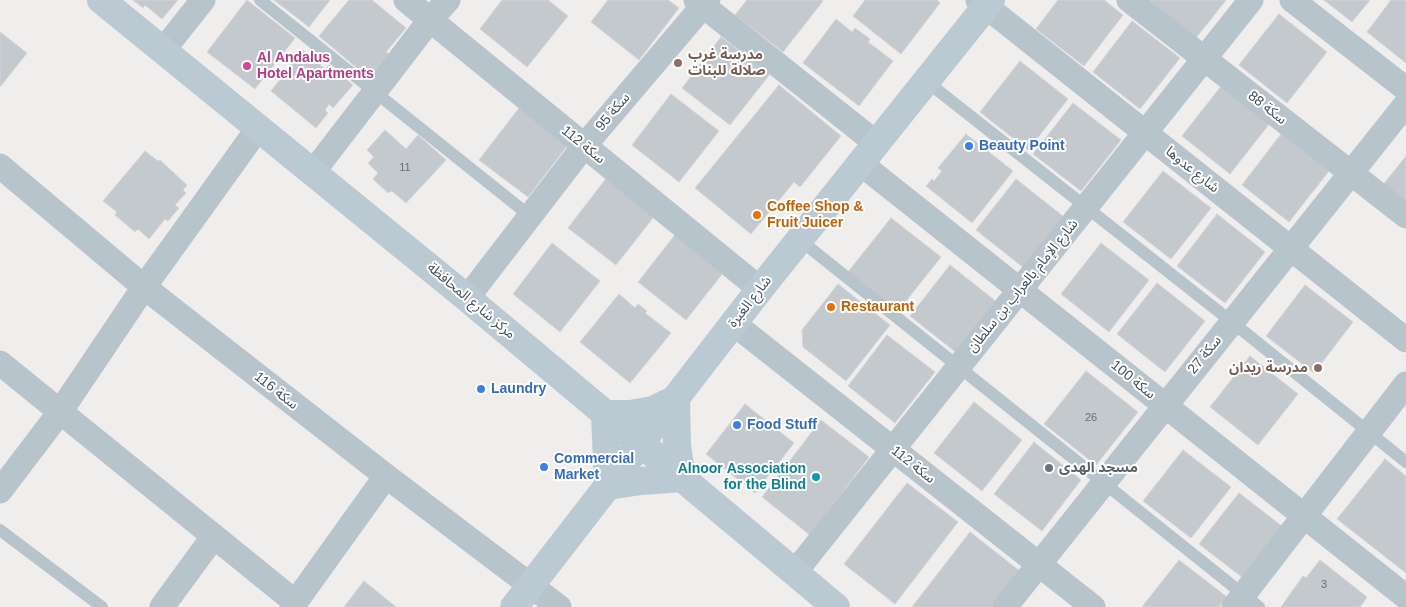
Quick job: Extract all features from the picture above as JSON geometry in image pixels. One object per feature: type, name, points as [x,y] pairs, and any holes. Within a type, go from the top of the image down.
[{"type":"street","name":"مركز شارع المحافظة","points":[[101,0],[164,49],[468,298],[836,607]]},
{"type":"street","points":[[164,49],[203,0]]},
{"type":"street","name":"سكة 112","points":[[406,0],[760,289]]},
{"type":"street","points":[[314,172],[430,20],[448,0]]},
{"type":"street","name":"سكة 88","points":[[1129,0],[1406,216]]},
{"type":"street","name":"شارع الإمام بالعراب بن سلطان","points":[[795,572],[1251,0]]},
{"type":"street","points":[[1292,0],[1406,89]]},
{"type":"street","name":"سكة 95","points":[[468,298],[584,146],[703,2]]},
{"type":"street","name":"سكة 100","points":[[703,2],[1020,291],[1406,597]]},
{"type":"street","name":"شارع الغبرة","points":[[514,607],[733,323],[926,81],[985,2]]},
{"type":"street","name":"شارع عدوها","points":[[985,2],[1145,133],[1406,340]]},
{"type":"street","name":"سكة 27","points":[[1005,607],[1406,104]]},
{"type":"street","points":[[0,491],[60,412],[144,286],[259,127]]},
{"type":"street","name":"سكة 116","points":[[0,166],[144,286],[386,476],[559,607]]},
{"type":"street","name":"سكة 112","points":[[733,323],[1093,607]]},
{"type":"street","points":[[0,363],[214,536],[294,604],[386,476]]},
{"type":"street","points":[[1246,603],[1304,516],[1406,384]]},
{"type":"street","points":[[676,399],[677,446],[682,478],[608,486],[605,414],[630,414],[653,410],[676,399]]},
{"type":"street","points":[[162,607],[214,536]]},
{"type":"lane","points":[[260,0],[530,216]]},
{"type":"lane","points":[[926,81],[1406,462]]},
{"type":"lane","points":[[800,240],[1104,483],[1246,603]]},
{"type":"lane","points":[[0,530],[102,607]]},
{"type":"building","points":[[133,0],[178,0],[162,19],[145,5],[143,8]]},
{"type":"building","points":[[247,0],[295,38],[255,89],[207,52]]},
{"type":"building","points":[[274,0],[330,0],[309,27]]},
{"type":"building","points":[[349,0],[372,0],[406,28],[386,52],[389,54],[369,78],[319,36]]},
{"type":"building","points":[[502,0],[548,0],[568,16],[527,67],[480,29]]},
{"type":"building","points":[[608,0],[668,0],[679,8],[639,60],[591,22]]},
{"type":"building","points":[[747,0],[823,1],[783,52],[735,15]]},
{"type":"building","points":[[865,0],[937,0],[940,3],[901,54],[853,16]]},
{"type":"building","points":[[1058,0],[1104,0],[1123,15],[1084,66],[1036,29]]},
{"type":"building","points":[[1149,0],[1226,0],[1196,38]]},
{"type":"building","points":[[1324,0],[1370,0],[1352,22]]},
{"type":"building","points":[[1391,0],[1406,0],[1406,63],[1367,32]]},
{"type":"building","points":[[1279,14],[1327,52],[1287,103],[1239,65]]},
{"type":"building","points":[[836,19],[852,32],[855,28],[870,39],[868,42],[893,61],[859,106],[803,63]]},
{"type":"building","points":[[1132,21],[1180,58],[1140,109],[1093,72]]},
{"type":"building","points":[[0,32],[27,53],[0,87]]},
{"type":"building","points":[[721,37],[770,74],[730,125],[682,88]]},
{"type":"building","points":[[303,50],[325,69],[329,65],[353,85],[333,108],[329,104],[325,110],[328,113],[316,128],[271,91]]},
{"type":"building","points":[[1020,61],[1068,99],[1028,150],[980,112]]},
{"type":"building","points":[[779,85],[841,136],[800,187],[794,182],[751,234],[695,188]]},
{"type":"building","points":[[1222,85],[1270,123],[1230,174],[1182,136]]},
{"type":"building","points":[[671,94],[719,131],[679,182],[632,145]]},
{"type":"building","points":[[1073,103],[1121,140],[1081,191],[1033,154]]},
{"type":"building","points":[[519,108],[567,146],[528,197],[479,160]]},
{"type":"building","points":[[385,130],[406,149],[418,135],[446,160],[406,203],[392,191],[388,193],[373,179],[378,173],[368,163],[374,157],[367,150]]},
{"type":"building","points":[[966,134],[1013,171],[972,223],[926,186],[932,179],[934,181],[942,171],[938,168]]},
{"type":"building","points":[[1281,134],[1329,171],[1289,222],[1242,185]]},
{"type":"building","points":[[145,151],[158,161],[160,160],[187,185],[183,190],[186,193],[175,205],[179,208],[168,221],[165,219],[149,239],[138,229],[135,232],[115,215],[117,212],[103,201]]},
{"type":"building","points":[[1406,156],[1406,203],[1383,185]]},
{"type":"building","points":[[1163,171],[1211,208],[1171,259],[1123,222]]},
{"type":"building","points":[[608,176],[656,214],[616,265],[568,228]]},
{"type":"building","points":[[1016,179],[1064,217],[1024,268],[976,230]]},
{"type":"building","points":[[1217,214],[1265,252],[1225,303],[1177,266]]},
{"type":"building","points":[[891,218],[941,257],[898,311],[848,272]]},
{"type":"building","points":[[678,231],[726,269],[686,320],[638,282]]},
{"type":"building","points":[[552,243],[600,281],[560,332],[513,294]]},
{"type":"building","points":[[1101,243],[1149,280],[1109,332],[1061,294]]},
{"type":"building","points":[[950,265],[998,303],[958,354],[910,316]]},
{"type":"building","points":[[1157,283],[1205,321],[1165,372],[1117,334]]},
{"type":"building","points":[[838,284],[890,325],[846,381],[803,347],[802,330]]},
{"type":"building","points":[[1305,285],[1353,322],[1314,373],[1266,336]]},
{"type":"building","points":[[619,294],[635,308],[638,304],[647,311],[645,313],[671,333],[630,383],[580,342]]},
{"type":"building","points":[[887,335],[935,372],[895,423],[848,386]]},
{"type":"building","points":[[1250,356],[1298,394],[1258,445],[1210,407]]},
{"type":"building","points":[[1086,371],[1138,412],[1096,465],[1044,424]]},
{"type":"building","points":[[974,402],[1022,440],[982,491],[934,453]]},
{"type":"building","points":[[745,404],[794,443],[755,493],[706,454]]},
{"type":"building","name":"Alnoor Association for the Blind","points":[[821,420],[869,457],[810,535],[762,497]]},
{"type":"building","points":[[1034,442],[1081,480],[1042,531],[994,494]]},
{"type":"building","points":[[1183,450],[1231,487],[1191,538],[1143,501]]},
{"type":"building","points":[[1385,459],[1406,476],[1406,573],[1337,519]]},
{"type":"building","points":[[907,483],[958,522],[895,604],[844,564]]},
{"type":"building","points":[[1239,493],[1287,530],[1247,581],[1199,544]]},
{"type":"building","points":[[970,532],[1021,572],[994,607],[912,607]]},
{"type":"building","points":[[1179,560],[1227,597],[1219,607],[1142,607]]},
{"type":"building","points":[[1320,560],[1367,597],[1360,607],[1281,607],[1303,576],[1306,578]]},
{"type":"building","points":[[364,581],[396,607],[344,607]]},
{"type":"place","name":"مدرسة غرب صلالة للبنات","points":[[678,63]]},
{"type":"place","name":"Al Andalus Hotel Apartments","points":[[247,66]]},
{"type":"place","name":"Beauty Point","points":[[969,146]]},
{"type":"place","name":"Coffee Shop & Fruit Juicer","points":[[757,215]]},
{"type":"place","name":"Restaurant","points":[[831,307]]},
{"type":"place","name":"مدرسة ريدان","points":[[1318,368]]},
{"type":"place","name":"Laundry","points":[[481,389]]},
{"type":"place","name":"Food Stuff","points":[[737,425]]},
{"type":"place","name":"Commercial Market","points":[[544,467]]},
{"type":"place","name":"مسجد الهدى","points":[[1049,468]]},
{"type":"place","name":"Alnoor Association for the Blind","points":[[816,477]]}]
